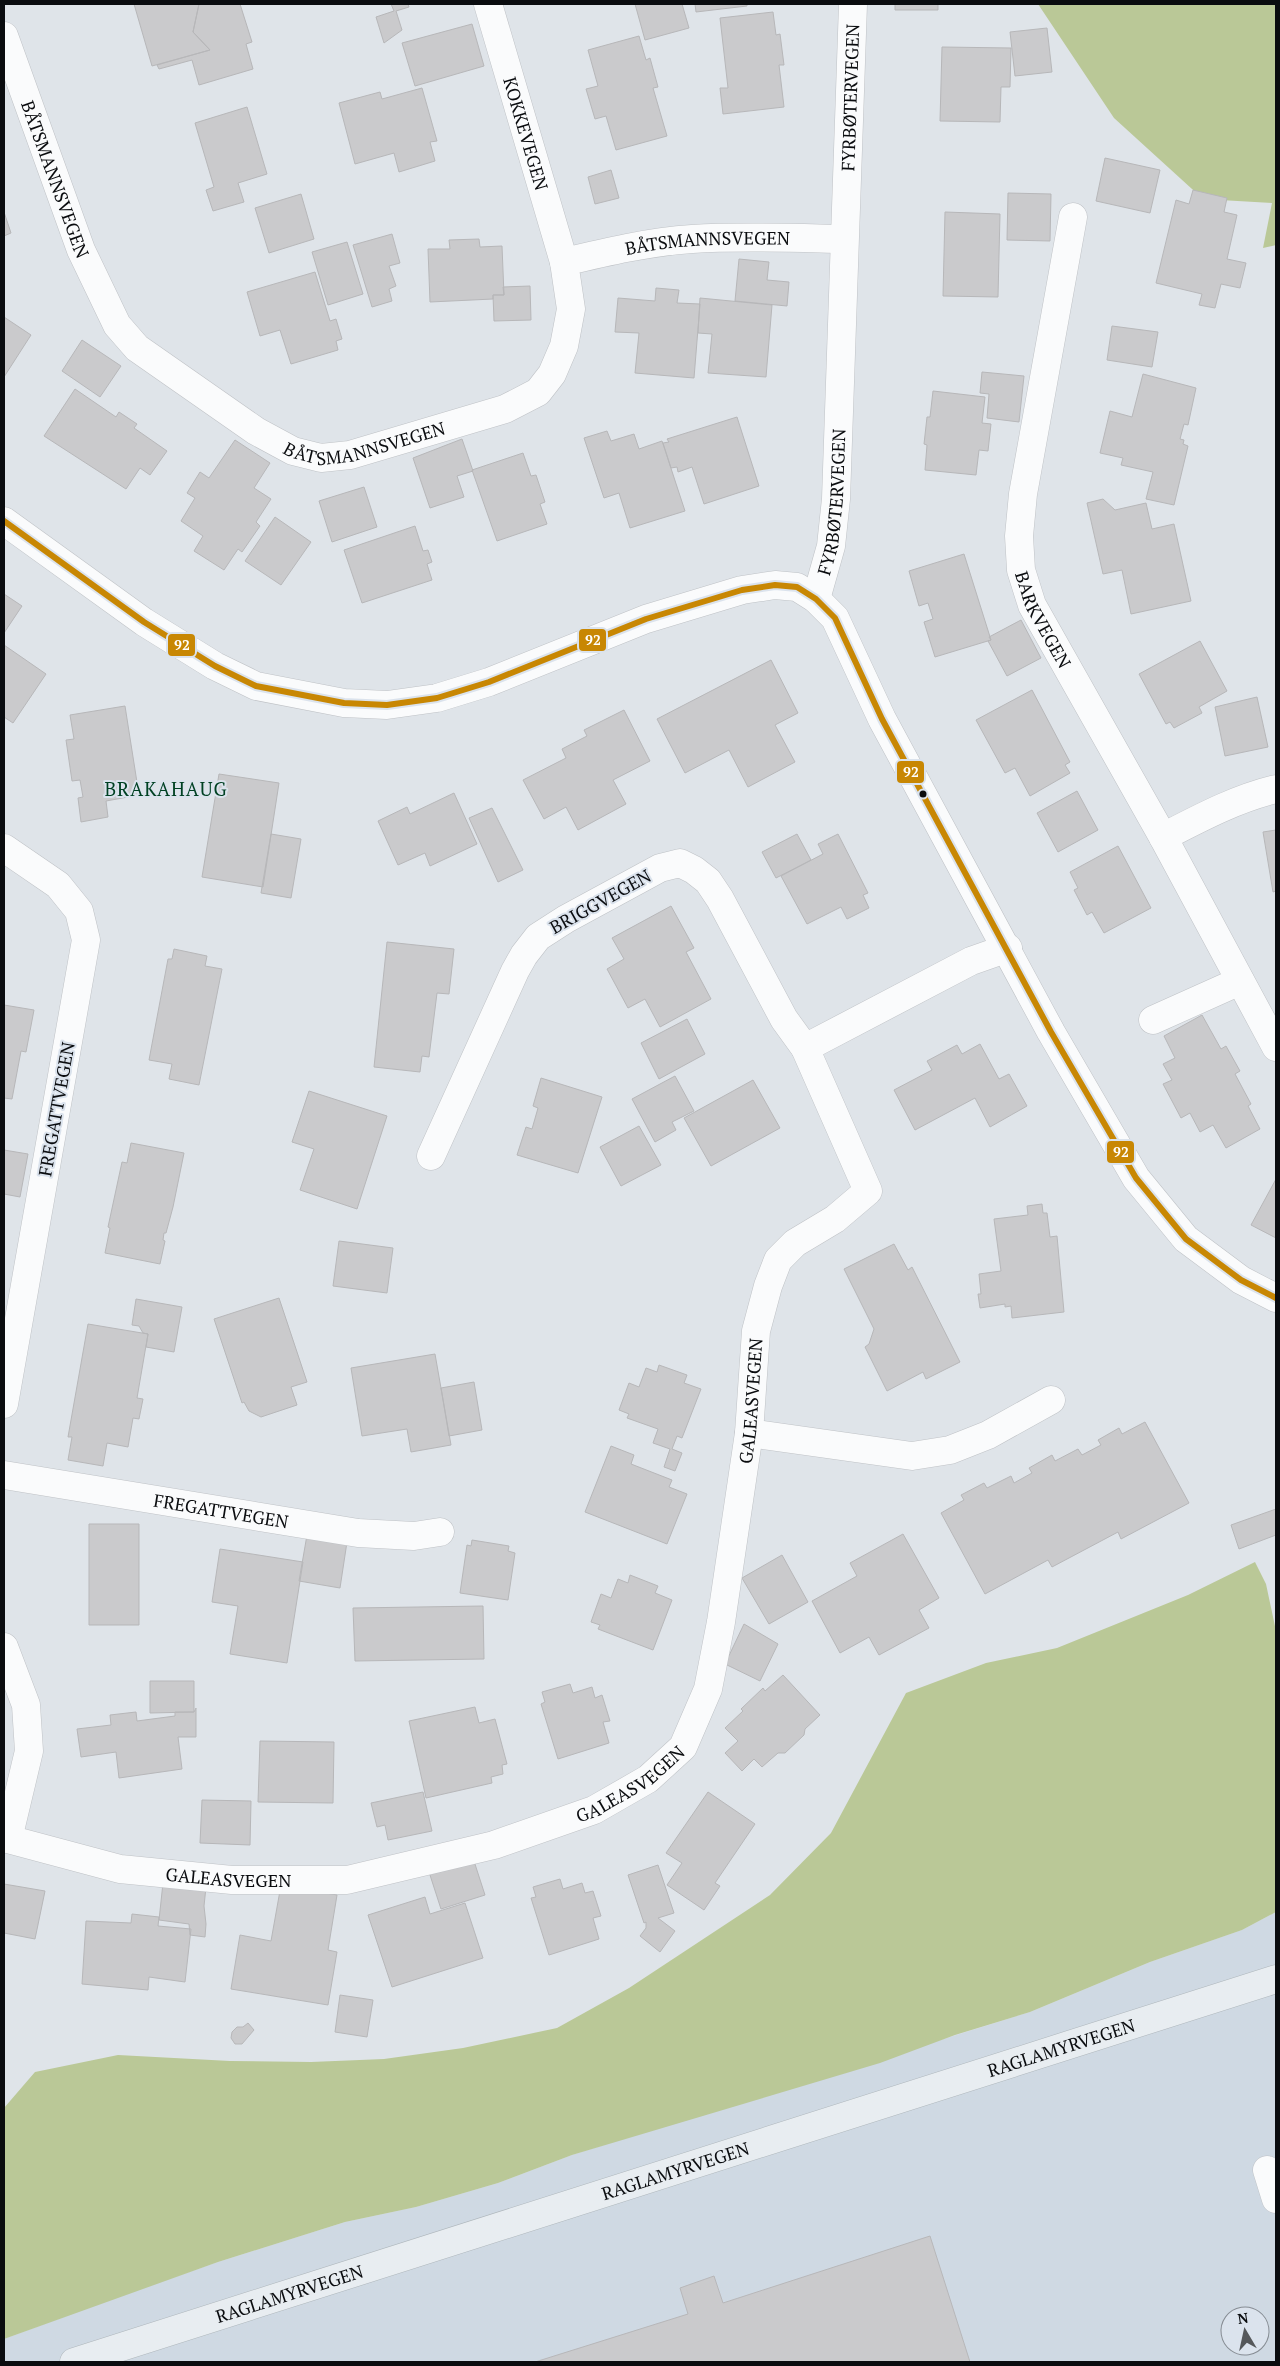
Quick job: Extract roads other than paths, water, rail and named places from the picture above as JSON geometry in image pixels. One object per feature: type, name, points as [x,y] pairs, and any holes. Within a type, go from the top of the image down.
[{"type":"highway","name":"RAGLAMYRVEGEN","points":[[74,2362],[112,2355],[591,2196],[1276,1979]]},
{"type":"street","name":"KOKKEVEGEN","points":[[488,4],[564,262]]},
{"type":"street","name":"FYRBØTERVEGEN","points":[[853,4],[836,499],[831,546],[816,599],[835,618],[882,719],[1008,948],[1051,1032],[1136,1178],[1186,1239],[1241,1280],[1276,1298]]},
{"type":"street","name":"BÅTSMANNSVEGEN","points":[[4,36],[81,250],[116,325],[137,348],[256,431],[294,452],[321,458],[350,455],[505,409],[538,392],[552,374],[564,346],[571,308],[564,262],[627,247],[691,239],[767,237],[844,239]]},
{"type":"street","name":"BARKVEGEN","points":[[1073,217],[1023,494],[1019,536],[1021,570],[1032,605],[1163,837],[1276,1047]]},
{"type":"street","points":[[4,521],[144,622],[215,666],[256,686],[344,704],[387,705],[437,698],[490,682],[646,619],[742,590],[775,585],[797,587],[816,599]]},
{"type":"street","points":[[1163,837],[1220,807],[1255,794],[1276,789]]},
{"type":"street","name":"FREGATTVEGEN","points":[[4,848],[58,885],[79,911],[86,940],[4,1404]]},
{"type":"street","name":"BRIGGVEGEN","points":[[432,1156],[524,955],[538,937],[566,919],[660,868],[680,863],[694,870],[708,881],[720,898],[784,1019],[805,1048],[868,1191]]},
{"type":"street","points":[[805,1048],[971,961],[1008,948]]},
{"type":"street","points":[[1153,1020],[1240,981]]},
{"type":"street","name":"GALEASVEGEN","points":[[6,1838],[120,1869],[232,1880],[347,1880],[494,1845],[594,1810],[648,1780],[683,1747],[708,1689],[721,1622],[749,1433],[756,1331],[768,1286],[778,1260],[795,1243],[835,1220],[868,1191]]},
{"type":"street","points":[[749,1433],[912,1456],[950,1450],[980,1438],[1051,1400]]},
{"type":"street","name":"FREGATTVEGEN","points":[[4,1474],[358,1533],[414,1536],[440,1532]]},
{"type":"street","points":[[4,1647],[26,1705],[29,1751],[6,1838]]},
{"type":"street","points":[[1267,2170],[1276,2199]]},
{"type":"district","name":"BRAKAHAUG","points":[[166,788]]}]
